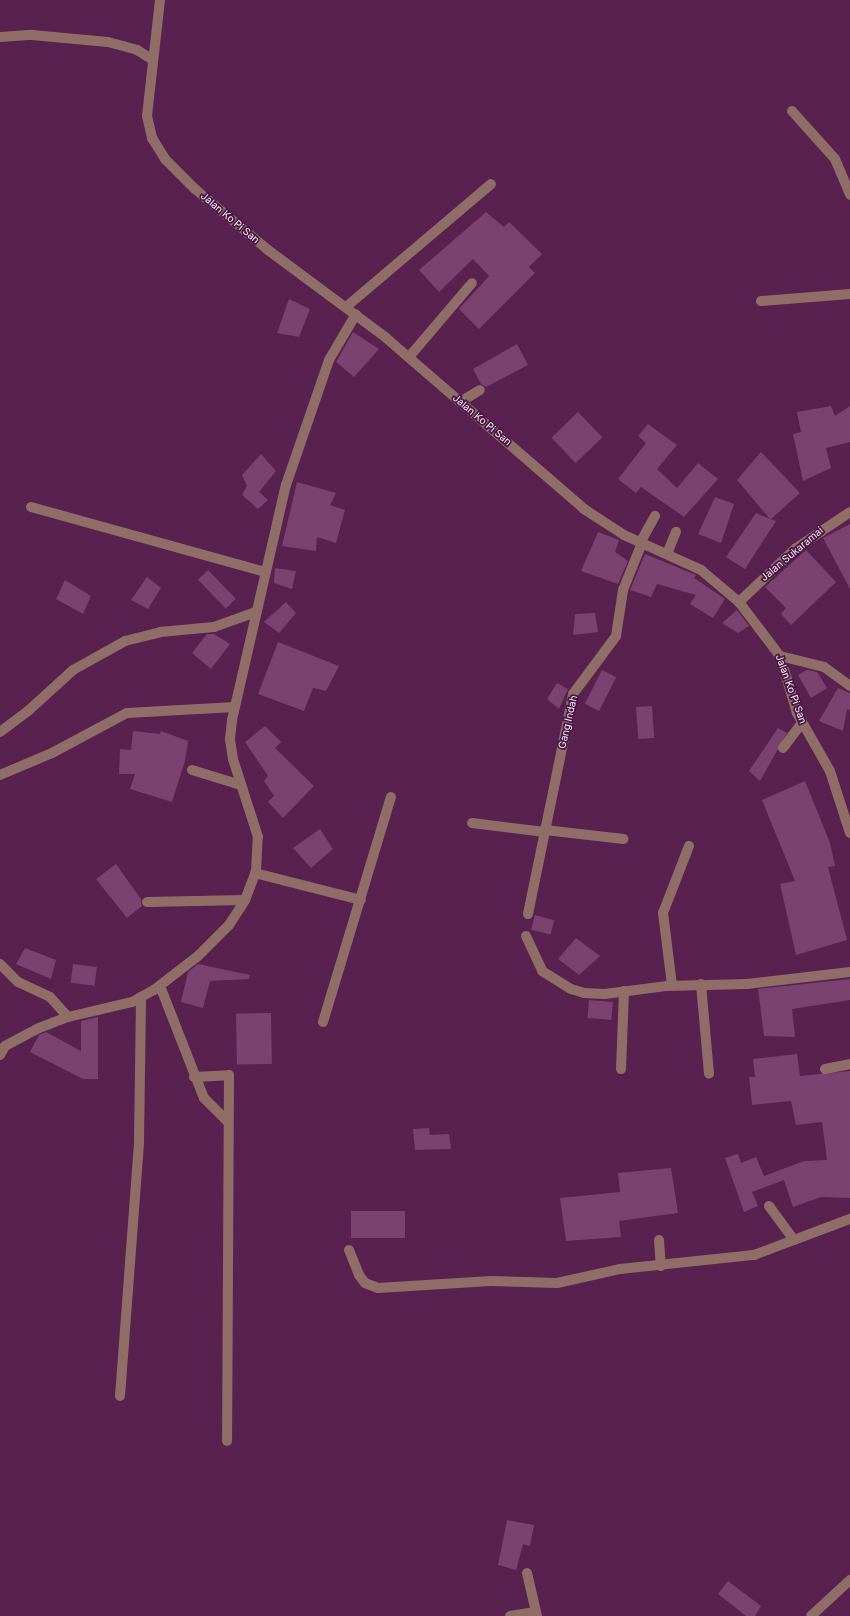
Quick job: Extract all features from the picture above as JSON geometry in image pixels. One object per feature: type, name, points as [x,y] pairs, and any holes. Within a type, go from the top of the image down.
[{"type":"street","name":"Jalan Ko Pi San","points":[[160,0],[152,60],[148,127],[165,159],[195,189],[268,250],[356,314],[584,508],[610,528],[701,570],[739,602],[780,656],[802,723],[830,771],[850,832]]},
{"type":"street","points":[[0,37],[32,35],[108,42],[137,50],[152,60]]},
{"type":"street","points":[[792,111],[832,153],[850,194]]},
{"type":"street","points":[[346,306],[491,184]]},
{"type":"street","points":[[408,357],[472,284]]},
{"type":"street","points":[[761,301],[850,294]]},
{"type":"street","points":[[0,1055],[5,1046],[18,1037],[68,1017],[114,1007],[141,997],[160,986],[198,956],[229,925],[245,900],[255,873],[258,837],[241,785],[230,739],[235,707],[286,485],[329,360],[356,314]]},
{"type":"street","points":[[460,402],[480,390]]},
{"type":"street","points":[[31,507],[265,572]]},
{"type":"street","name":"Jalan Sukaramai","points":[[739,602],[796,549],[850,512]]},
{"type":"street","name":"Gang Indah","points":[[528,914],[573,694],[616,636],[623,590],[641,543],[655,516]]},
{"type":"street","points":[[667,554],[676,532]]},
{"type":"street","points":[[0,732],[24,715],[73,670],[125,641],[160,632],[214,627],[256,612]]},
{"type":"street","points":[[780,656],[824,667],[850,686]]},
{"type":"street","points":[[0,775],[52,753],[127,713],[235,707]]},
{"type":"street","points":[[783,748],[802,723]]},
{"type":"street","points":[[192,770],[241,785]]},
{"type":"street","points":[[323,1022],[391,797]]},
{"type":"street","points":[[472,823],[623,839]]},
{"type":"street","points":[[672,985],[663,913],[689,846]]},
{"type":"street","points":[[255,873],[361,900]]},
{"type":"street","points":[[147,902],[245,900]]},
{"type":"street","points":[[526,936],[542,970],[571,989],[590,994],[672,985],[747,984],[850,972]]},
{"type":"street","points":[[0,964],[18,982],[50,997],[68,1017]]},
{"type":"street","points":[[701,984],[710,1074]]},
{"type":"street","points":[[160,986],[194,1077],[204,1098],[228,1121]]},
{"type":"street","points":[[621,1068],[624,991]]},
{"type":"street","points":[[120,1396],[139,1142],[141,997]]},
{"type":"street","points":[[825,1069],[850,1064]]},
{"type":"street","points":[[194,1077],[229,1075],[226,1441]]},
{"type":"street","points":[[769,1206],[794,1240]]},
{"type":"street","points":[[349,1250],[359,1275],[365,1283],[378,1288],[492,1281],[557,1283],[601,1271],[661,1266],[754,1255],[850,1219]]},
{"type":"street","points":[[659,1240],[661,1266]]},
{"type":"street","points":[[510,1616],[537,1614],[527,1572]]},
{"type":"street","points":[[811,1616],[850,1580]]},
{"type":"building","points":[[486,212],[504,227],[509,222],[542,254],[529,267],[535,273],[479,329],[459,309],[489,276],[473,259],[439,292],[419,270]]},
{"type":"building","points":[[289,299],[310,309],[299,337],[277,333]]},
{"type":"building","points":[[353,332],[379,349],[354,377],[336,362]]},
{"type":"building","points":[[517,344],[528,365],[486,387],[481,384],[473,369]]},
{"type":"building","points":[[831,406],[835,416],[850,406],[850,442],[826,448],[831,468],[803,481],[793,434],[801,432],[797,412]]},
{"type":"building","points":[[578,412],[602,437],[576,463],[551,438]]},
{"type":"building","points":[[648,424],[677,445],[657,469],[677,488],[698,463],[718,479],[684,517],[641,487],[636,493],[618,479],[646,443],[638,436]]},
{"type":"building","points":[[761,452],[800,493],[771,519],[776,521],[745,569],[726,557],[756,513],[770,519],[737,480]]},
{"type":"building","points":[[261,454],[276,471],[259,492],[268,500],[258,509],[242,495],[247,486],[242,475]]},
{"type":"building","points":[[297,482],[336,493],[330,505],[345,510],[336,543],[317,537],[316,551],[282,546]]},
{"type":"building","points":[[715,497],[734,504],[721,543],[698,534]]},
{"type":"building","points":[[850,524],[850,589],[823,538]]},
{"type":"building","points":[[598,532],[619,540],[615,552],[628,561],[618,584],[581,571]]},
{"type":"building","points":[[806,550],[836,582],[791,625],[781,614],[786,608],[765,587]]},
{"type":"building","points":[[645,554],[696,575],[694,578],[725,599],[713,618],[690,604],[696,595],[657,584],[651,597],[630,590]]},
{"type":"building","points":[[275,568],[296,571],[292,589],[274,583]]},
{"type":"building","points":[[208,570],[236,599],[226,608],[198,580]]},
{"type":"building","points":[[147,577],[161,588],[148,609],[131,600]]},
{"type":"building","points":[[65,580],[91,596],[83,614],[56,599]]},
{"type":"building","points":[[286,602],[296,613],[279,633],[264,622]]},
{"type":"building","points":[[737,610],[749,626],[738,633],[722,623]]},
{"type":"building","points":[[595,613],[598,632],[573,635],[575,614]]},
{"type":"building","points":[[207,634],[214,634],[230,644],[211,669],[192,653]]},
{"type":"building","points":[[278,642],[339,666],[326,691],[313,688],[304,711],[258,694]]},
{"type":"building","points":[[602,670],[616,677],[599,711],[585,704]]},
{"type":"building","points":[[807,670],[817,672],[827,688],[811,698],[798,675]]},
{"type":"building","points":[[557,683],[568,689],[559,709],[547,699]]},
{"type":"building","points":[[838,688],[850,693],[850,710],[847,709],[843,731],[819,721]]},
{"type":"building","points":[[652,706],[654,738],[638,739],[636,707]]},
{"type":"building","points":[[265,726],[281,742],[275,748],[314,786],[283,818],[268,802],[274,796],[264,781],[268,776],[245,742]]},
{"type":"building","points":[[778,728],[787,733],[760,781],[749,771]]},
{"type":"building","points":[[133,731],[160,734],[161,731],[188,741],[185,761],[172,802],[130,789],[135,774],[119,774],[120,749],[131,750]]},
{"type":"building","points":[[805,781],[830,843],[835,866],[828,867],[847,940],[796,955],[780,884],[795,881],[762,800]]},
{"type":"building","points":[[320,829],[333,849],[311,868],[293,848]]},
{"type":"building","points":[[116,864],[141,899],[142,906],[127,918],[96,879]]},
{"type":"building","points":[[535,915],[554,920],[550,935],[531,929]]},
{"type":"building","points":[[576,938],[600,956],[579,975],[558,959]]},
{"type":"building","points":[[25,948],[56,960],[51,979],[16,964]]},
{"type":"building","points":[[73,964],[97,967],[95,986],[71,983]]},
{"type":"building","points":[[198,964],[250,975],[249,979],[210,981],[203,1008],[181,1002],[188,972]]},
{"type":"building","points":[[850,979],[850,1000],[792,1009],[795,1037],[764,1036],[758,989]]},
{"type":"building","points":[[589,1000],[613,1002],[611,1020],[587,1018]]},
{"type":"building","points":[[271,1013],[272,1064],[237,1065],[236,1014]]},
{"type":"building","points":[[98,1017],[98,1079],[83,1079],[30,1052],[39,1035],[46,1032],[81,1051],[81,1021]]},
{"type":"building","points":[[797,1054],[800,1076],[850,1071],[850,1198],[821,1197],[793,1207],[784,1180],[752,1192],[758,1206],[744,1212],[725,1158],[738,1154],[741,1163],[756,1157],[764,1176],[804,1161],[827,1160],[822,1122],[796,1125],[791,1101],[752,1105],[749,1077],[755,1077],[753,1059]]},
{"type":"building","points":[[429,1128],[430,1135],[449,1134],[451,1149],[415,1150],[413,1129]]},
{"type":"building","points":[[671,1168],[678,1213],[619,1221],[621,1237],[566,1241],[560,1198],[620,1192],[618,1173]]},
{"type":"building","points":[[351,1211],[405,1211],[405,1238],[351,1238]]},
{"type":"building","points":[[507,1520],[534,1525],[530,1546],[523,1544],[516,1570],[498,1565]]},
{"type":"building","points":[[728,1581],[761,1606],[755,1616],[746,1616],[718,1594]]}]
